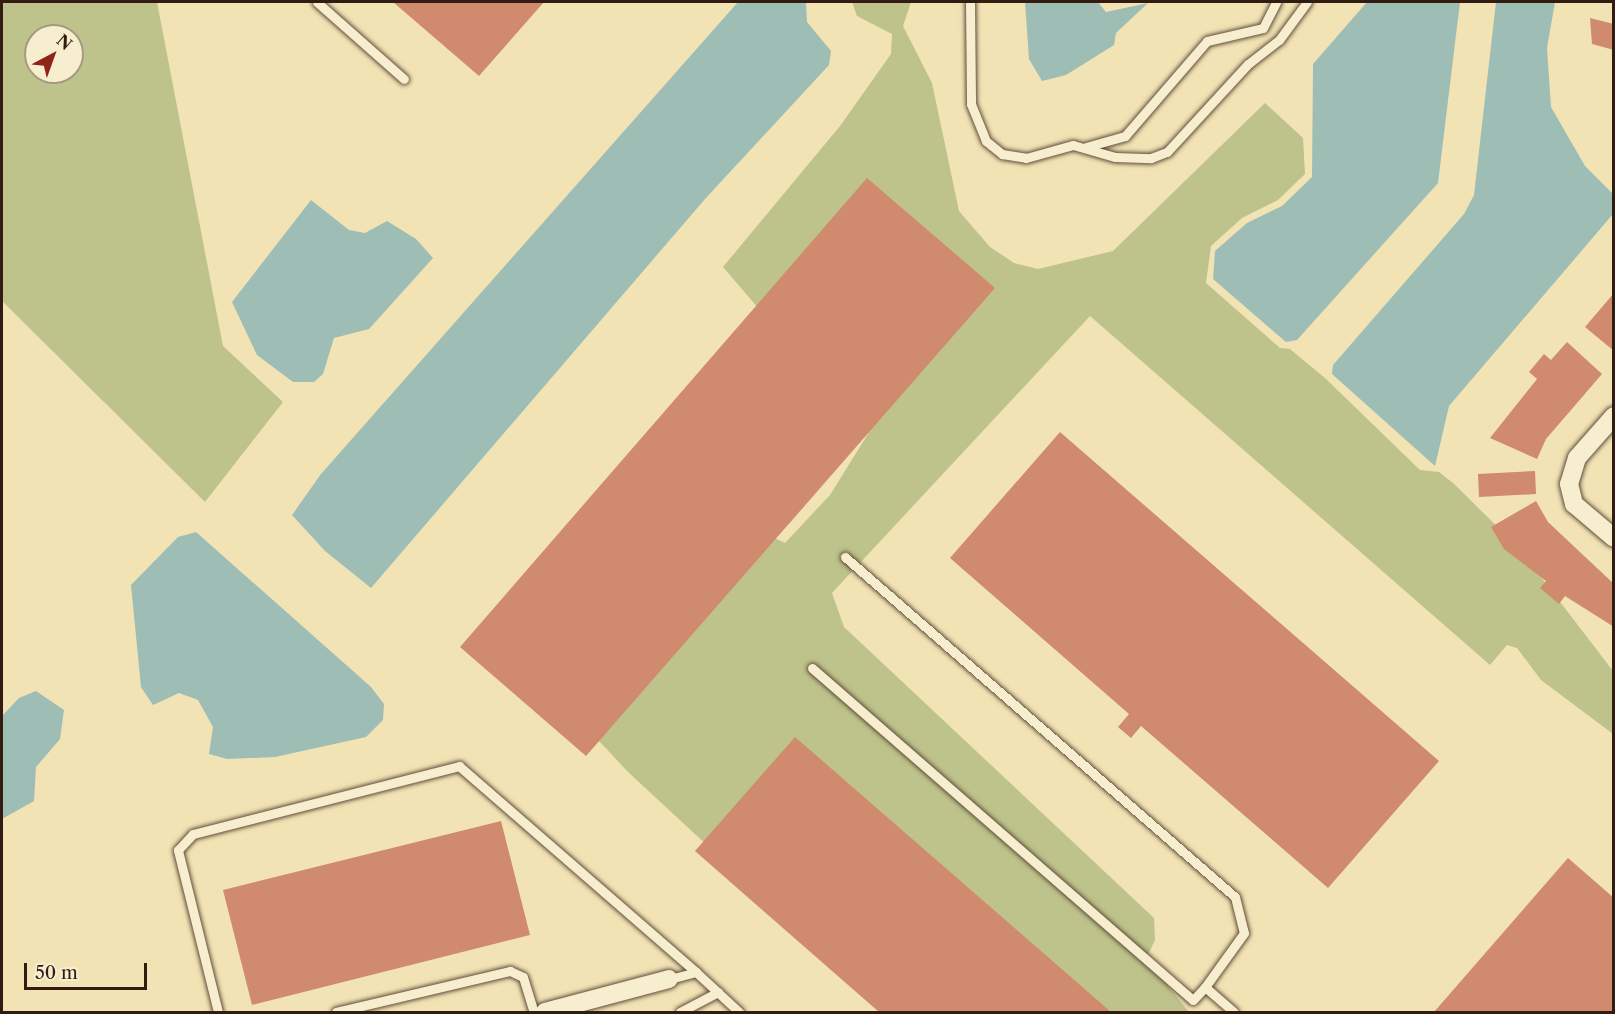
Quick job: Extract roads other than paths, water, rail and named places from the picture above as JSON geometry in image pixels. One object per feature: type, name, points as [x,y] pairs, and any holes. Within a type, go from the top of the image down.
[{"type":"street","points":[[1614,416],[1578,458],[1569,484],[1574,504],[1614,538]]},
{"type":"street","points":[[545,1012],[669,979]]},
{"type":"lane","points":[[317,2],[404,79]]},
{"type":"lane","points":[[970,2],[971,104],[986,141],[1002,154],[1026,158],[1073,145],[1115,157],[1151,158],[1167,152],[1248,64],[1279,40],[1307,2]]},
{"type":"lane","points":[[1086,147],[1125,136],[1207,41],[1263,28],[1276,2]]},
{"type":"lane","points":[[812,668],[1193,1000],[1244,933],[1235,897],[845,557]]},
{"type":"lane","points":[[218,1012],[178,850],[193,834],[459,766],[740,1012]]},
{"type":"lane","points":[[336,1012],[510,970],[523,977],[534,1012]]},
{"type":"lane","points":[[669,979],[696,972]]},
{"type":"lane","points":[[1205,987],[1234,1012]]},
{"type":"lane","points":[[680,1012],[718,992]]},
{"type":"water","points":[[738,2],[806,2],[807,22],[831,51],[829,65],[705,199],[371,588],[325,551],[292,515],[321,474]]},
{"type":"water","points":[[1025,2],[1098,2],[1106,12],[1148,3],[1116,33],[1114,45],[1066,75],[1042,81],[1029,59]]},
{"type":"water","points":[[1367,2],[1460,2],[1438,183],[1297,340],[1286,342],[1213,279],[1215,251],[1247,223],[1282,206],[1312,177],[1313,64]]},
{"type":"water","points":[[1496,2],[1555,2],[1547,48],[1551,107],[1585,166],[1613,194],[1613,214],[1449,406],[1435,466],[1332,374],[1333,365],[1464,214],[1474,195]]},
{"type":"water","points":[[311,200],[349,230],[365,233],[387,221],[416,239],[433,258],[369,329],[334,338],[323,374],[314,382],[293,382],[257,355],[232,302]]},
{"type":"water","points":[[196,532],[371,687],[384,704],[383,720],[366,737],[275,757],[227,759],[209,754],[213,727],[198,700],[179,693],[153,705],[141,687],[131,585],[178,537]]},
{"type":"water","points":[[36,691],[64,710],[60,739],[36,767],[34,801],[2,819],[2,716],[19,698]]}]
